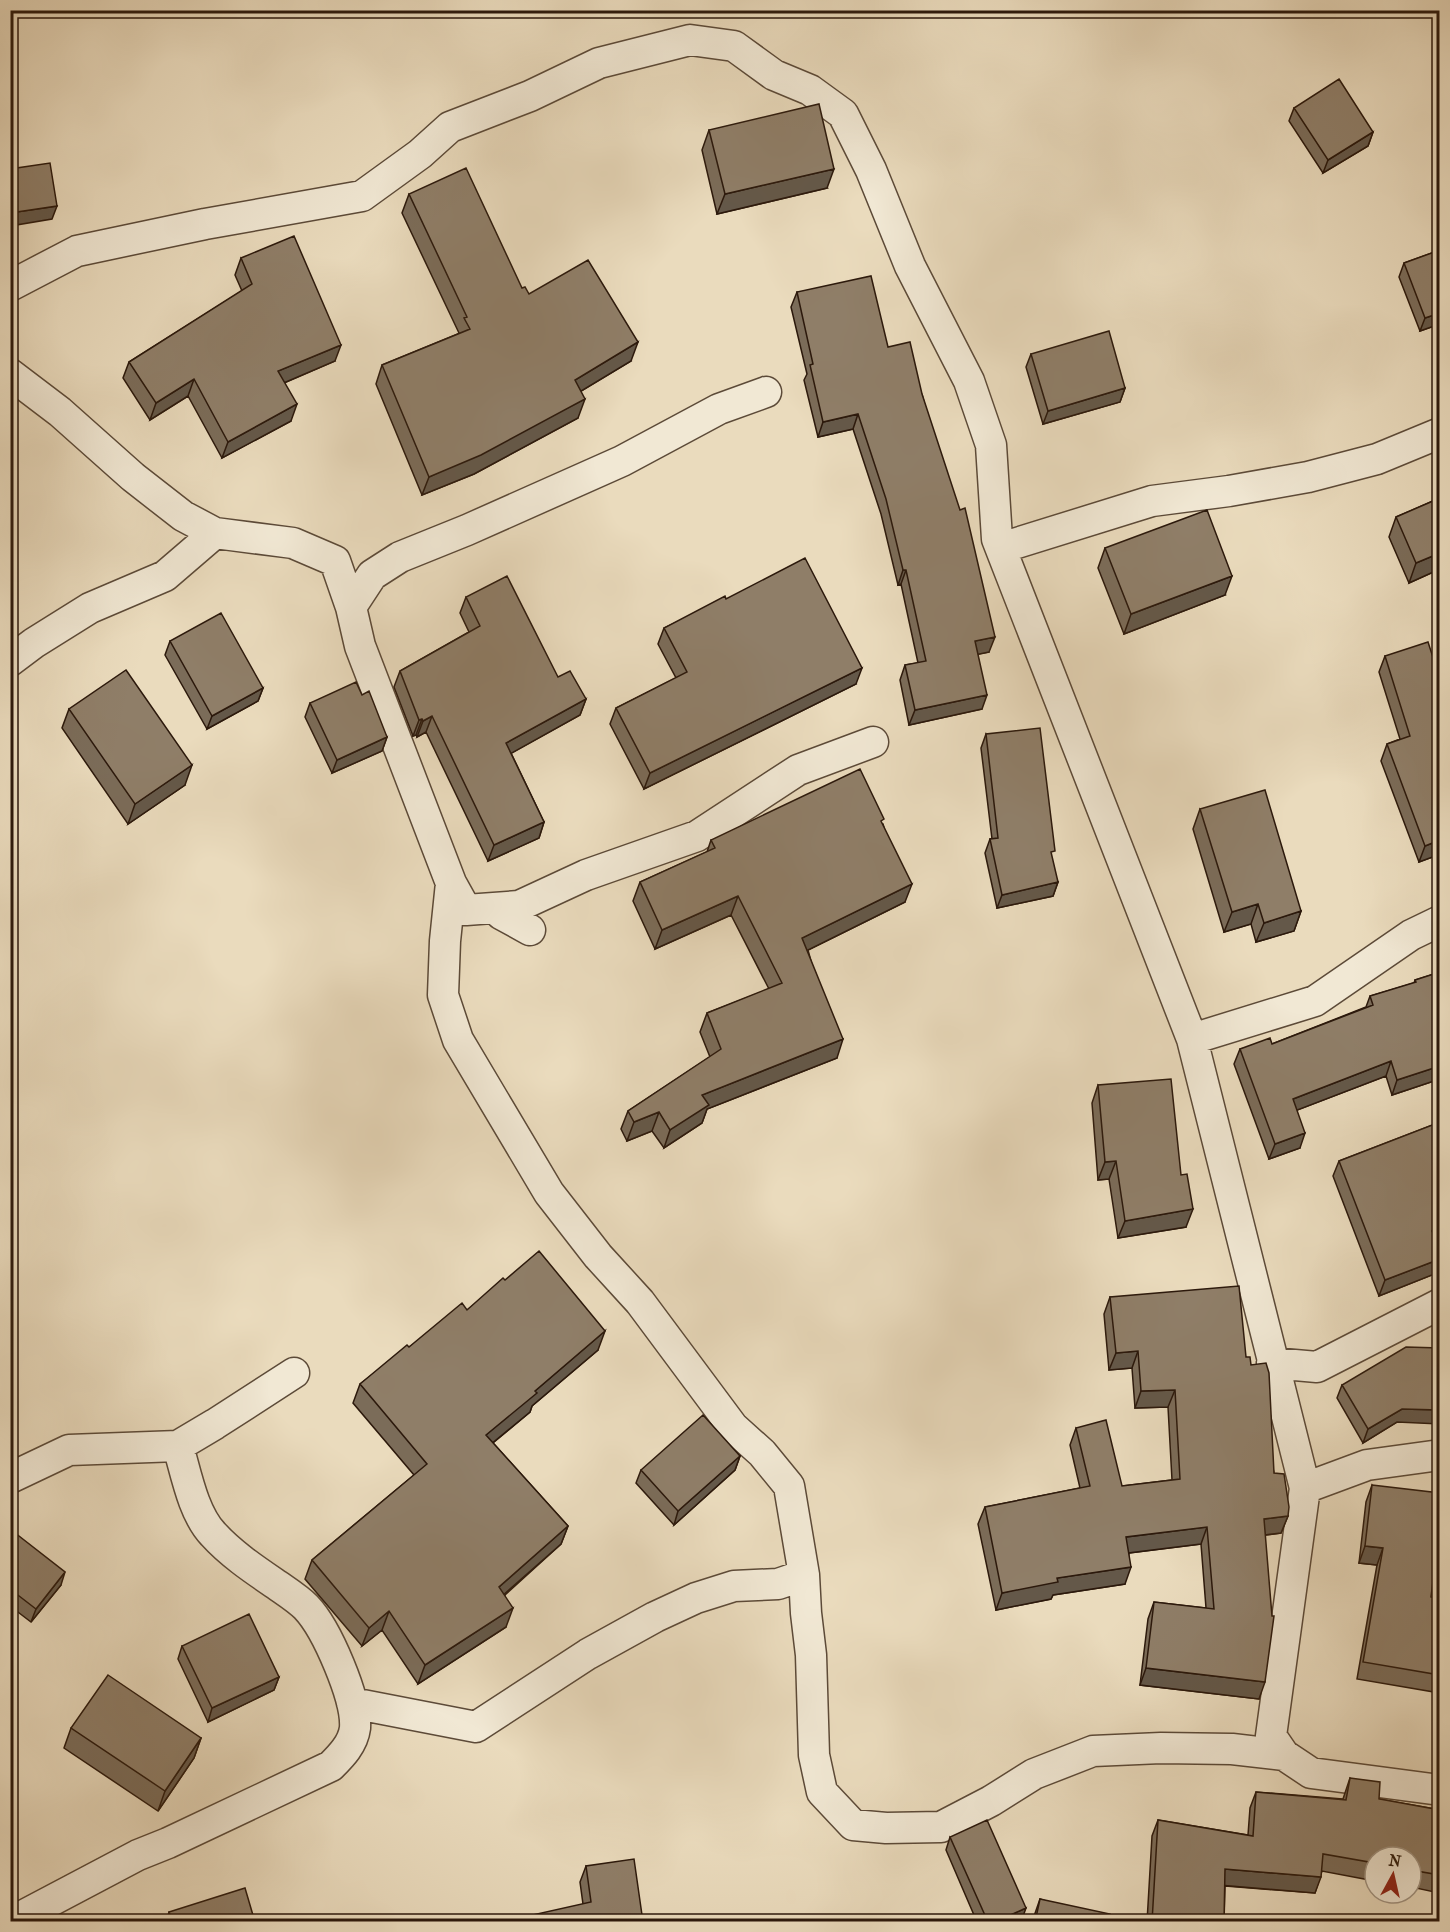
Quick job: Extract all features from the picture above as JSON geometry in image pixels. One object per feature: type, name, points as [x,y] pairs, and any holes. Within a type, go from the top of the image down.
[{"type":"street","points":[[10,286],[77,251],[205,224],[362,195],[420,154],[450,127],[530,96],[599,63],[690,40],[734,46],[774,75],[810,90],[843,114],[871,170],[910,266],[969,381],[992,445],[997,538],[1192,1038],[1305,1488],[1270,1736],[1284,1755],[1311,1773],[1440,1790]]},
{"type":"street","points":[[10,374],[60,412],[133,477],[183,516],[215,533],[293,543],[335,561],[344,572],[372,575]]},
{"type":"street","points":[[351,607],[372,575],[399,557],[467,530],[622,460],[719,409],[766,392]]},
{"type":"street","points":[[1001,548],[1152,501],[1229,491],[1308,477],[1377,459],[1440,433]]},
{"type":"street","points":[[10,661],[90,608],[165,576],[215,533]]},
{"type":"street","points":[[335,561],[351,607],[360,646],[451,883],[466,910],[524,918],[586,875],[698,836],[798,770],[873,742]]},
{"type":"street","points":[[451,883],[445,941],[443,994],[458,1040],[549,1193],[598,1256],[640,1302],[733,1427],[762,1453],[789,1486],[804,1575],[812,1655],[814,1755],[822,1792],[853,1825],[886,1828],[941,1827],[991,1801],[1034,1774],[1094,1751],[1161,1748],[1232,1749],[1284,1755]]},
{"type":"street","points":[[1192,1038],[1315,1001],[1411,935],[1440,921]]},
{"type":"street","points":[[1272,1363],[1317,1368],[1440,1304]]},
{"type":"street","points":[[10,1478],[69,1450],[178,1446],[294,1373]]},
{"type":"street","points":[[11,1922],[138,1855],[168,1844],[331,1766],[342,1755],[355,1729],[352,1703],[331,1647],[316,1620],[306,1606],[246,1563],[212,1533],[199,1513],[178,1446]]},
{"type":"street","points":[[1305,1488],[1367,1465],[1440,1455]]},
{"type":"street","points":[[352,1703],[476,1727],[588,1654],[655,1617],[696,1598],[734,1586],[778,1584],[804,1575]]},
{"type":"building","points":[[1339,79],[1373,132],[1328,160],[1294,108]]},
{"type":"building","points":[[819,104],[834,169],[725,194],[709,130]]},
{"type":"building","points":[[50,163],[57,206],[10,213],[10,169]]},
{"type":"building","points":[[466,168],[522,288],[525,287],[529,294],[588,260],[638,342],[575,380],[585,399],[481,455],[429,477],[382,365],[470,329],[464,318],[467,317],[409,194]]},
{"type":"building","points":[[294,236],[341,345],[278,371],[297,404],[228,442],[194,379],[156,403],[129,362],[252,284],[241,258]]},
{"type":"building","points":[[1440,250],[1440,313],[1425,318],[1404,263]]},
{"type":"building","points":[[871,276],[888,347],[910,342],[922,394],[960,510],[965,508],[995,637],[975,641],[987,695],[915,710],[905,665],[926,661],[906,570],[903,570],[886,499],[858,414],[823,422],[797,292]]},
{"type":"building","points":[[1109,331],[1125,388],[1048,411],[1031,354]]},
{"type":"building","points":[[1440,498],[1440,553],[1416,563],[1396,517]]},
{"type":"building","points":[[1207,510],[1232,576],[1131,614],[1105,548]]},
{"type":"building","points":[[805,558],[862,668],[650,773],[616,708],[687,672],[664,628]]},
{"type":"building","points":[[507,576],[558,677],[570,671],[586,699],[506,743],[544,822],[494,845],[432,716],[423,721],[419,720],[400,671],[480,626],[466,597]]},
{"type":"building","points":[[221,613],[263,688],[212,716],[170,641]]},
{"type":"building","points":[[1428,642],[1440,679],[1440,840],[1425,846],[1387,744],[1410,736],[1385,656]]},
{"type":"building","points":[[126,670],[192,765],[135,804],[69,709]]},
{"type":"building","points":[[356,682],[362,695],[369,691],[387,737],[337,760],[310,703]]},
{"type":"building","points":[[1040,728],[1055,851],[1051,852],[1058,882],[1002,895],[990,839],[998,838],[986,734]]},
{"type":"building","points":[[860,769],[884,819],[881,821],[912,884],[802,938],[843,1039],[702,1095],[709,1105],[670,1130],[659,1112],[634,1122],[628,1111],[721,1049],[707,1013],[782,983],[738,896],[662,930],[640,882],[715,848],[711,840]]},
{"type":"building","points":[[1265,790],[1301,911],[1264,923],[1258,904],[1232,912],[1200,809]]},
{"type":"building","points":[[1440,972],[1440,1066],[1397,1080],[1391,1061],[1293,1099],[1305,1133],[1275,1144],[1240,1049],[1270,1038],[1272,1044],[1373,1005],[1370,996]]},
{"type":"building","points":[[1171,1079],[1181,1175],[1187,1174],[1193,1209],[1125,1221],[1116,1161],[1105,1162],[1098,1085]]},
{"type":"building","points":[[1440,1122],[1440,1229],[1432,1231],[1440,1250],[1440,1259],[1385,1280],[1339,1161]]},
{"type":"building","points":[[539,1251],[605,1331],[535,1391],[537,1393],[486,1435],[568,1526],[499,1587],[513,1608],[425,1665],[389,1611],[369,1628],[312,1560],[427,1464],[360,1384],[462,1303],[467,1310],[503,1278],[505,1280]]},
{"type":"building","points":[[1239,1286],[1246,1357],[1250,1357],[1251,1365],[1266,1363],[1269,1373],[1274,1473],[1284,1474],[1289,1507],[1288,1516],[1264,1519],[1272,1616],[1274,1616],[1265,1682],[1146,1668],[1154,1602],[1214,1609],[1207,1527],[1126,1537],[1131,1567],[1057,1578],[1058,1582],[1002,1593],[985,1507],[1090,1486],[1076,1428],[1106,1420],[1122,1486],[1180,1479],[1175,1390],[1141,1391],[1138,1351],[1116,1353],[1110,1297]]},
{"type":"building","points":[[1406,1347],[1440,1348],[1440,1410],[1402,1409],[1368,1429],[1342,1385]]},
{"type":"building","points":[[703,1415],[740,1456],[678,1511],[641,1470]]},
{"type":"building","points":[[1372,1485],[1440,1493],[1440,1527],[1431,1597],[1440,1599],[1440,1675],[1363,1662],[1383,1548],[1365,1546]]},
{"type":"building","points":[[10,1529],[65,1572],[36,1609],[10,1589]]},
{"type":"building","points":[[249,1614],[279,1677],[212,1708],[182,1646]]},
{"type":"building","points":[[108,1675],[201,1738],[165,1791],[71,1728]]},
{"type":"building","points":[[1350,1778],[1380,1782],[1379,1799],[1440,1810],[1440,1875],[1423,1872],[1423,1845],[1363,1845],[1363,1861],[1323,1854],[1321,1877],[1225,1869],[1224,1922],[1152,1922],[1158,1820],[1253,1836],[1256,1792],[1346,1800]]},
{"type":"building","points":[[987,1820],[1026,1908],[995,1922],[988,1922],[950,1837]]},
{"type":"building","points":[[634,1859],[643,1922],[501,1922],[591,1902],[586,1866]]},
{"type":"building","points":[[245,1888],[255,1922],[172,1922],[169,1912]]},
{"type":"building","points":[[1440,1890],[1440,1915],[1437,1915]]},
{"type":"building","points":[[1040,1899],[1110,1914],[1109,1922],[1035,1922]]},
{"type":"building","points":[[1330,1917],[1377,1922],[1329,1922]]}]
